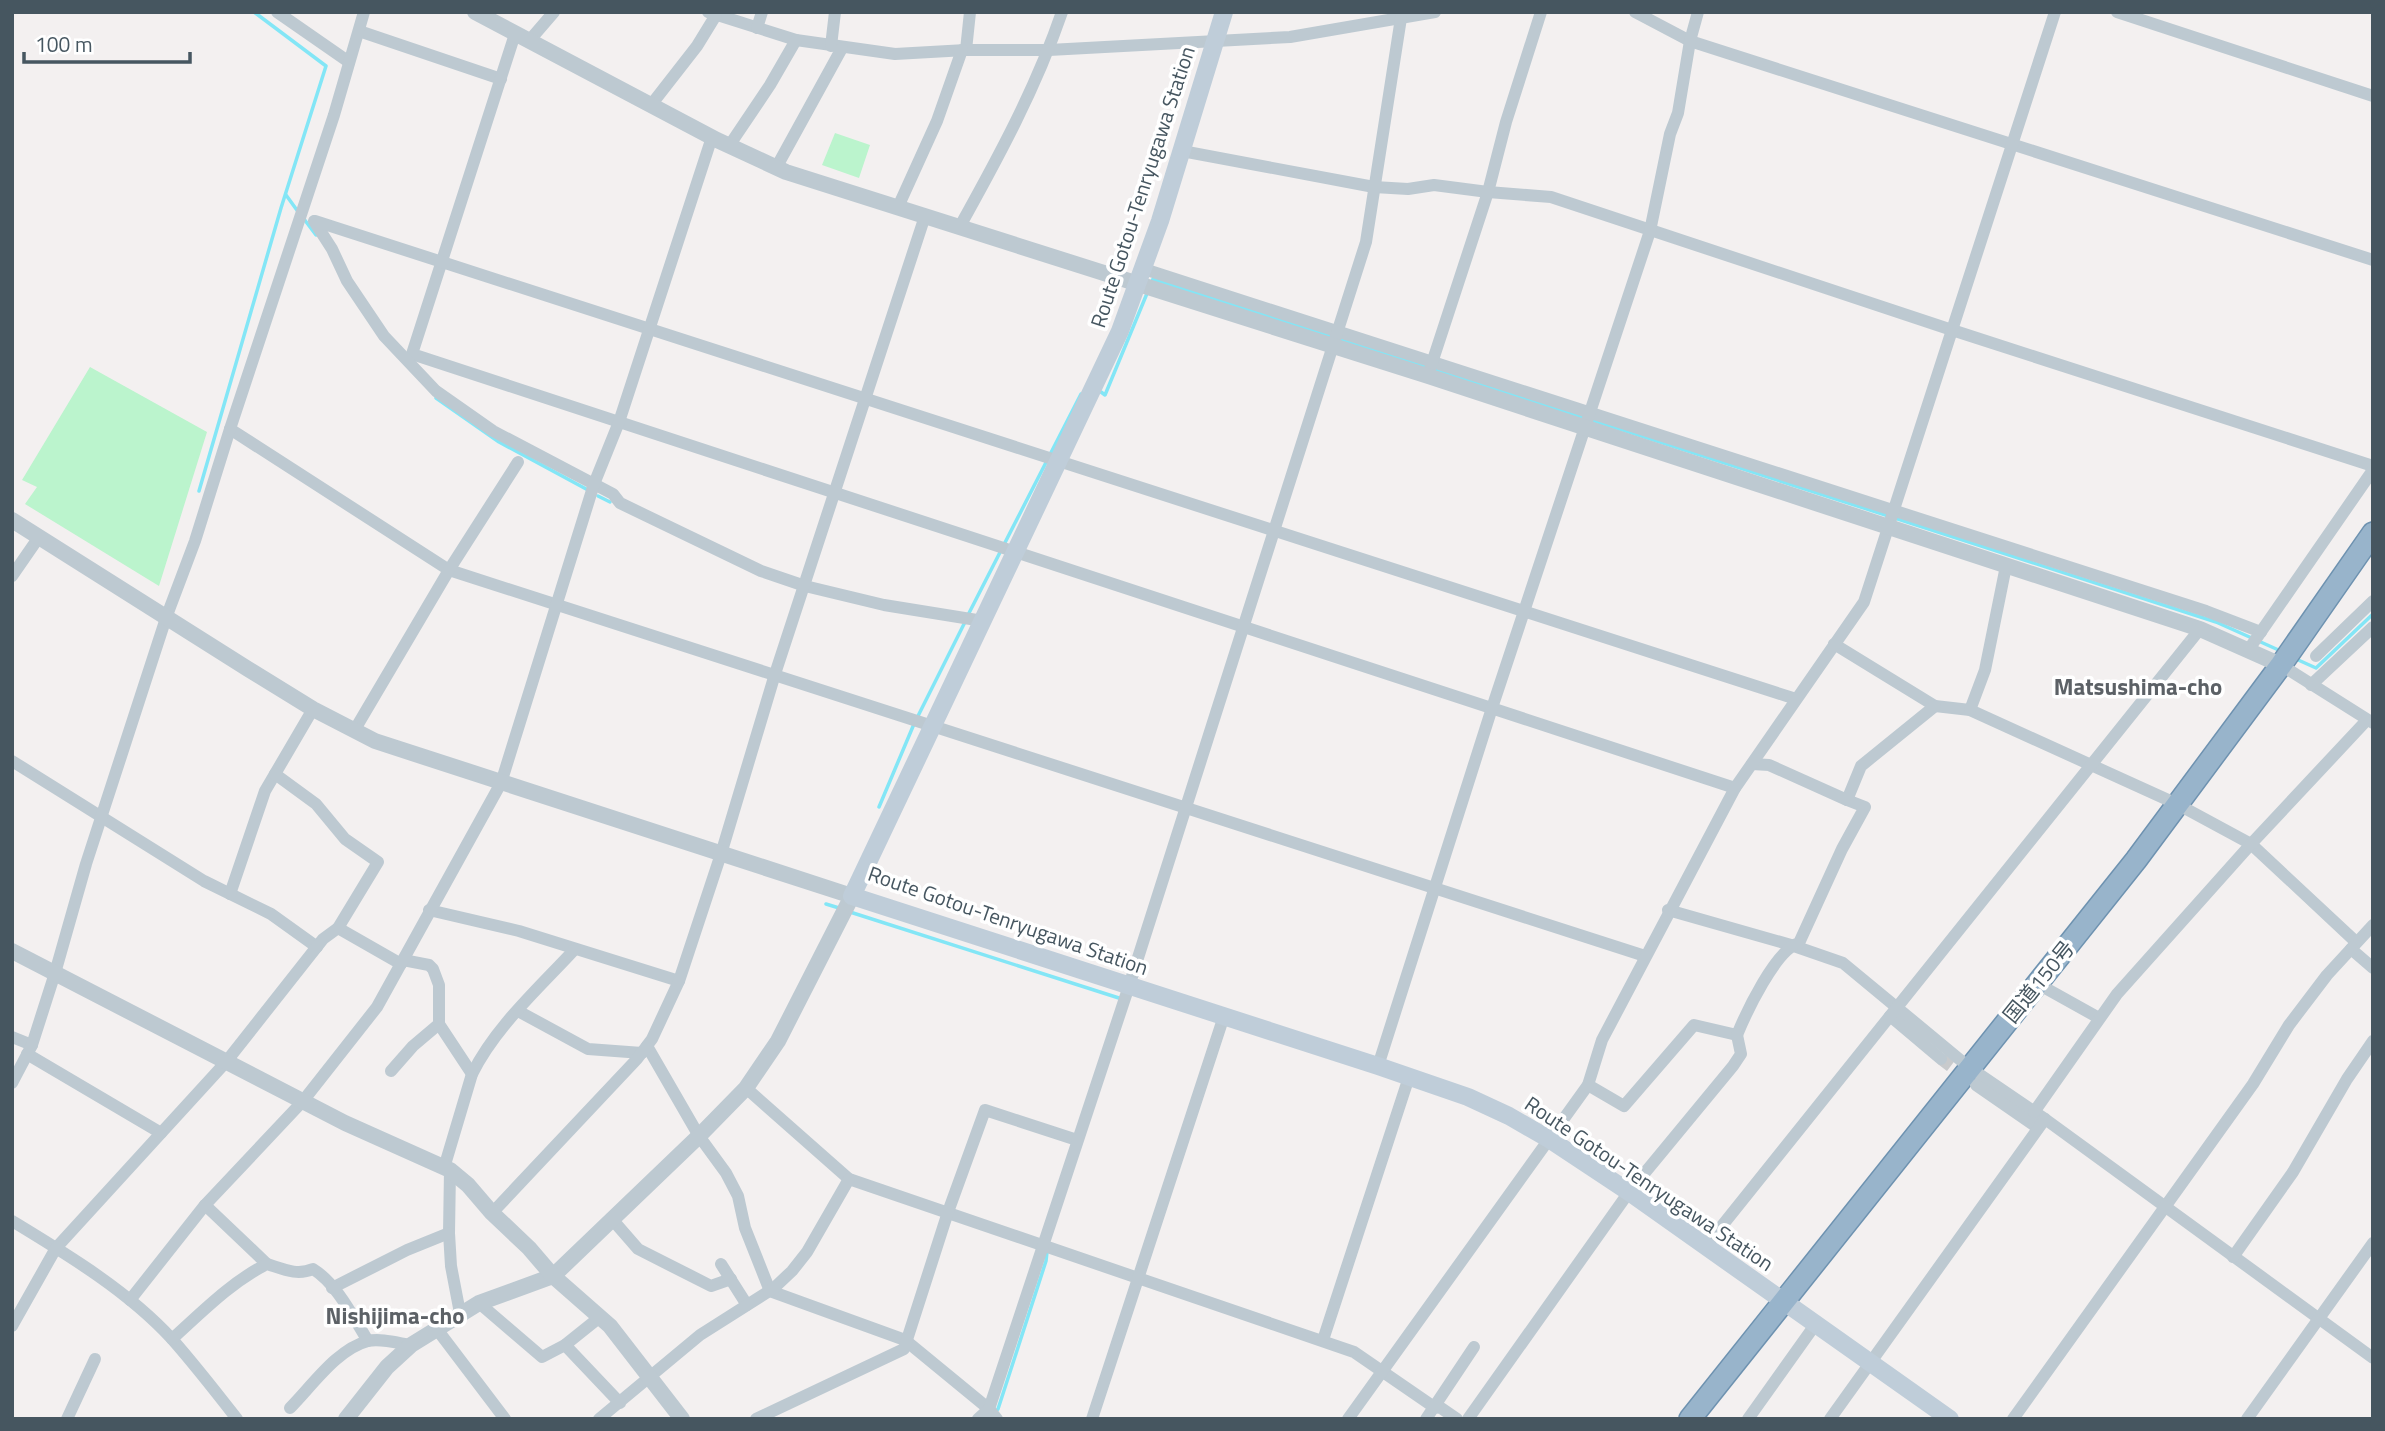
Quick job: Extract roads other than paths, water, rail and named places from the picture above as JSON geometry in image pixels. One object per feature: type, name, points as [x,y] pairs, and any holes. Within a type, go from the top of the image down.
[{"type":"highway","name":"国道150号","points":[[1690,1419],[1783,1303],[1973,1077],[2038,984],[2136,860],[2281,665],[2373,533]]},
{"type":"main road","name":"Route Gotou-Tenryugawa Station","points":[[1224,12],[1141,276],[1104,368],[852,896],[1378,1066],[1468,1097],[1509,1116],[1629,1192],[1950,1419]]},
{"type":"street","points":[[277,12],[349,62]]},
{"type":"street","points":[[12,1083],[30,1050],[86,864],[166,618],[195,541],[365,12]]},
{"type":"street","points":[[475,12],[776,168],[959,228],[1141,276],[1891,518],[2206,611],[2261,632]]},
{"type":"street","points":[[554,12],[522,37],[501,79],[412,354],[1735,788]]},
{"type":"street","points":[[757,28],[762,12]]},
{"type":"street","points":[[776,168],[837,47],[835,12]]},
{"type":"street","points":[[898,208],[964,50],[970,12]]},
{"type":"street","points":[[959,228],[1006,143],[1049,50],[1062,12]]},
{"type":"street","points":[[651,104],[697,46],[712,13],[796,40],[895,54],[964,50],[1049,50],[1290,37],[1435,12]]},
{"type":"street","points":[[1430,369],[1488,192],[1506,121],[1541,12]]},
{"type":"street","points":[[1635,12],[1690,41],[2373,260]]},
{"type":"street","points":[[1378,1066],[1492,708],[1650,231],[1698,12]]},
{"type":"street","points":[[1348,1419],[1588,1086],[1602,1040],[1668,910],[1735,788],[1864,602],[2055,12]]},
{"type":"street","points":[[2117,12],[2373,96]]},
{"type":"street","points":[[993,1414],[1043,1245],[1129,986],[1366,242],[1401,18]]},
{"type":"street","points":[[359,31],[501,79]]},
{"type":"street","points":[[729,146],[796,40]]},
{"type":"street","points":[[130,1300],[205,1205],[303,1101],[377,1007],[501,783],[594,484],[618,422],[712,137]]},
{"type":"street","points":[[1182,151],[1374,187],[1408,189],[1434,185],[1551,197],[2373,468],[2249,649]]},
{"type":"street","points":[[303,211],[314,221],[332,249],[347,281],[384,336],[436,391],[493,431],[613,494],[616,501],[761,571],[805,586],[884,605],[982,621]]},
{"type":"street","points":[[492,1213],[645,1049],[679,981],[721,854],[775,674],[925,216]]},
{"type":"street","points":[[314,221],[1796,699]]},
{"type":"street","points":[[230,429],[449,570],[1645,956]]},
{"type":"street","points":[[354,731],[449,570],[518,462]]},
{"type":"street","points":[[1830,1419],[2039,1120],[2099,1018],[2116,995],[2251,844],[2370,722],[2281,665],[2249,649],[2200,629],[2006,566],[1891,518]]},
{"type":"street","points":[[12,520],[313,709],[376,741],[852,896],[778,1041],[746,1088],[553,1276],[479,1303],[411,1345],[387,1367],[346,1419]]},
{"type":"street","points":[[12,576],[38,537]]},
{"type":"street","points":[[1970,710],[1985,670],[2006,566]]},
{"type":"street","points":[[2316,656],[2373,601]]},
{"type":"street","points":[[2348,625],[2361,638]]},
{"type":"street","points":[[2311,685],[2373,627]]},
{"type":"street","points":[[1705,1247],[2200,629]]},
{"type":"street","points":[[1834,644],[1935,706],[1970,710],[2176,804],[2251,844],[2354,945],[2373,968]]},
{"type":"street","points":[[1847,800],[1861,766],[1935,706]]},
{"type":"street","points":[[230,894],[265,791],[313,709]]},
{"type":"street","points":[[12,761],[204,881],[271,914],[317,947]]},
{"type":"street","points":[[1468,1419],[1629,1192],[1741,1054],[1737,1035],[1748,1007],[1791,945],[1799,943],[1842,849],[1865,807],[1769,765],[1752,764]]},
{"type":"street","points":[[12,1326],[56,1248],[226,1062],[317,947],[338,928],[378,862],[345,839],[316,804],[275,774]]},
{"type":"street","points":[[1668,910],[1791,945],[1843,963],[1941,1059]]},
{"type":"street","points":[[429,911],[519,931],[679,981]]},
{"type":"street","points":[[2013,1419],[2253,1084],[2289,1025],[2373,925]]},
{"type":"street","points":[[338,928],[402,962],[429,965],[433,969],[439,985],[439,1024],[472,1074]]},
{"type":"street","points":[[460,1313],[451,1266],[447,1169],[472,1074],[496,1034],[575,948]]},
{"type":"street","points":[[12,951],[303,1101],[447,1169],[468,1185],[553,1276],[600,1317],[682,1419]]},
{"type":"street","points":[[2038,984],[2099,1018]]},
{"type":"street","points":[[518,1011],[588,1049],[645,1049]]},
{"type":"street","points":[[1894,1012],[1973,1077],[2165,1206],[2373,1358]]},
{"type":"street","points":[[1091,1419],[1224,1016]]},
{"type":"street","points":[[391,1072],[412,1046],[439,1024]]},
{"type":"street","points":[[1588,1086],[1624,1106],[1694,1025],[1737,1035]]},
{"type":"street","points":[[12,1037],[161,1133]]},
{"type":"street","points":[[2233,1257],[2293,1172],[2347,1079],[2373,1041]]},
{"type":"street","points":[[645,1049],[699,1136],[726,1173],[738,1196],[746,1228],[770,1291],[905,1340],[993,1414]]},
{"type":"street","points":[[1323,1340],[1409,1077]]},
{"type":"street","points":[[746,1088],[849,1179],[1354,1352],[1434,1407],[1441,1408],[1457,1419]]},
{"type":"street","points":[[756,1419],[904,1349],[948,1212],[985,1110],[1077,1140]]},
{"type":"street","points":[[599,1419],[700,1335],[770,1291],[792,1270],[807,1252],[849,1179]]},
{"type":"street","points":[[205,1205],[267,1264],[296,1273],[313,1269],[320,1274],[368,1341]]},
{"type":"street","points":[[611,1218],[638,1249],[711,1286],[731,1279]]},
{"type":"street","points":[[12,1222],[56,1248],[130,1300],[172,1339],[237,1419]]},
{"type":"street","points":[[332,1288],[407,1250],[449,1233]]},
{"type":"street","points":[[2247,1419],[2373,1243]]},
{"type":"street","points":[[172,1339],[213,1302],[267,1264]]},
{"type":"street","points":[[721,1264],[747,1305]]},
{"type":"street","points":[[479,1303],[542,1357],[565,1345],[600,1317]]},
{"type":"street","points":[[1748,1419],[1815,1325]]},
{"type":"street","points":[[436,1328],[505,1419]]},
{"type":"street","points":[[290,1408],[314,1384],[325,1368],[340,1356],[368,1341],[411,1345]]},
{"type":"street","points":[[565,1345],[620,1403]]},
{"type":"street","points":[[1426,1419],[1474,1347]]},
{"type":"street","points":[[67,1419],[95,1359]]},
{"type":"street","points":[[978,1419],[993,1414]]},
{"type":"waterway","points":[[199,491],[281,208],[326,66],[254,12]]},
{"type":"waterway","points":[[286,195],[299,213]]},
{"type":"waterway","points":[[304,219],[316,235]]},
{"type":"waterway","points":[[1151,284],[1153,279],[1427,367]]},
{"type":"waterway","points":[[1101,392],[1105,395],[1148,291]]},
{"type":"waterway","points":[[1434,369],[2216,622],[2283,652]]},
{"type":"waterway","points":[[968,615],[1081,394]]},
{"type":"waterway","points":[[436,398],[499,442],[588,490]]},
{"type":"waterway","points":[[598,496],[610,502]]},
{"type":"waterway","points":[[2296,659],[2316,668],[2373,614]]},
{"type":"waterway","points":[[879,807],[914,724],[965,622]]},
{"type":"waterway","points":[[826,904],[839,908]]},
{"type":"waterway","points":[[850,912],[1122,999]]},
{"type":"waterway","points":[[994,1413],[998,1409],[1047,1252]]},
{"type":"tunnel","points":[[1941,1059],[1969,1080]]},
{"type":"district","name":"Matsushima-cho","points":[[2138,687]]},
{"type":"district","name":"Nishijima-cho","points":[[395,1316]]}]
